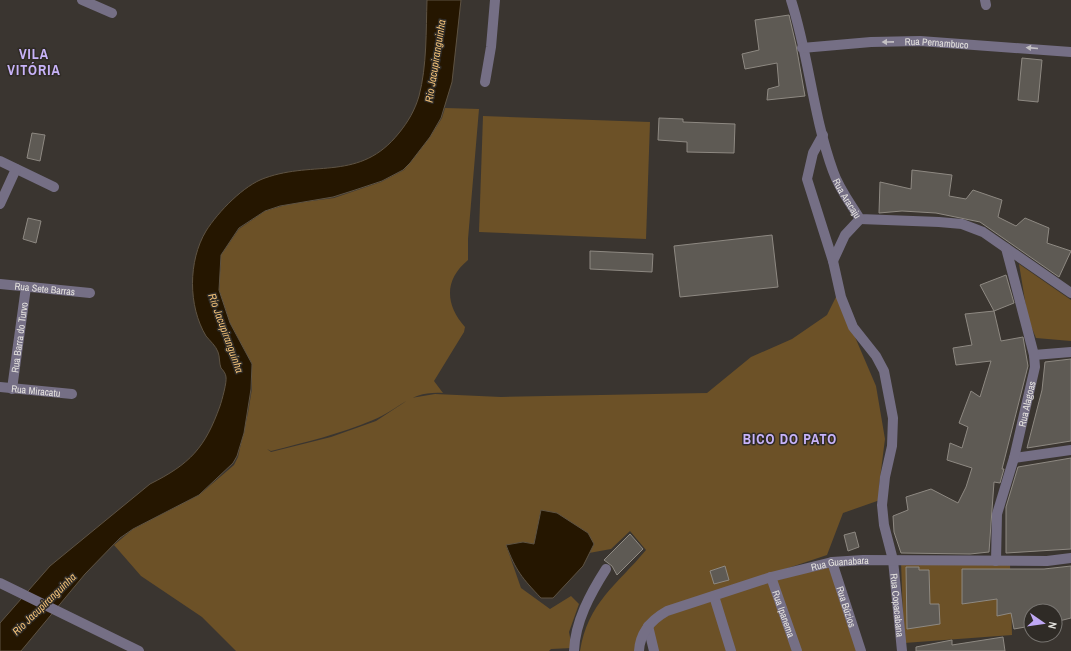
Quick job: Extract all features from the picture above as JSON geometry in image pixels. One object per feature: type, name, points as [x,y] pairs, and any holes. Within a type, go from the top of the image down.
[{"type":"street","points":[[82,0],[112,13]]},
{"type":"street","points":[[485,82],[491,47],[495,0]]},
{"type":"street","name":"Rua Aracaju","points":[[791,0],[822,135],[833,172],[860,219],[962,224],[983,232],[1071,293]]},
{"type":"street","name":"Rua Pernambuco","points":[[802,48],[871,42],[920,41],[1071,52]]},
{"type":"street","points":[[822,135],[814,153],[807,179],[833,261],[841,297],[853,327],[876,356],[884,371],[888,388],[893,418],[892,439],[882,504],[884,525],[893,560]]},
{"type":"street","points":[[0,161],[54,187]]},
{"type":"street","points":[[0,204],[16,169]]},
{"type":"street","points":[[833,261],[845,235],[860,219]]},
{"type":"street","name":"Rua Alagoas","points":[[996,561],[997,514],[1014,458],[1033,381],[1034,355],[1006,248]]},
{"type":"street","name":"Rua Sete Barras","points":[[0,284],[90,293]]},
{"type":"street","name":"Rua Barra do Turvo","points":[[12,389],[26,287]]},
{"type":"street","points":[[1034,355],[1071,352]]},
{"type":"street","name":"Rua Miracatu","points":[[0,388],[72,394]]},
{"type":"street","points":[[1014,458],[1071,450]]},
{"type":"street","name":"Rua Guanabara","points":[[639,651],[642,635],[652,620],[667,611],[772,577],[832,562],[893,560],[1047,561],[1071,558]]},
{"type":"street","name":"Rua Copacabana","points":[[893,560],[902,651]]},
{"type":"street","name":"Rua Búzios","points":[[832,562],[861,651]]},
{"type":"street","points":[[574,651],[577,633],[587,601],[606,569]]},
{"type":"street","name":"Rua Ipanema","points":[[772,577],[797,651]]},
{"type":"street","points":[[0,583],[139,651]]},
{"type":"street","points":[[714,596],[731,651]]},
{"type":"street","points":[[648,626],[654,651]]},
{"type":"shaded area","points":[[445,108],[479,109],[468,239],[468,260],[455,276],[451,284],[450,292],[454,310],[465,327],[464,332],[434,381],[443,393],[431,393],[413,398],[435,394],[501,397],[707,393],[751,357],[792,339],[827,315],[837,295],[876,386],[885,439],[879,486],[880,500],[843,513],[827,555],[666,609],[637,651],[580,651],[584,634],[597,607],[614,584],[646,550],[630,531],[611,549],[589,553],[594,544],[541,510],[534,544],[523,542],[506,545],[521,588],[550,609],[571,596],[579,604],[569,632],[572,648],[551,649],[549,651],[236,651],[202,617],[141,576],[114,545],[133,529],[199,495],[234,465],[238,457],[252,389],[252,364],[230,323],[219,290],[221,255],[239,229],[265,211],[289,204],[334,198],[381,182],[404,170],[430,137],[442,118]],"holes":[[[406,401],[376,421],[331,437],[271,452],[267,449],[271,451],[348,429],[383,416]]]},
{"type":"shaded area","points":[[483,116],[650,122],[646,239],[479,232]]},
{"type":"shaded area","points":[[1019,264],[1071,300],[1071,341],[1036,338],[1028,319]]},
{"type":"shaded area","points":[[901,562],[1010,564],[1012,635],[904,643]]},
{"type":"shaded area","points":[[831,564],[858,651],[797,651],[774,581]]},
{"type":"shaded area","points":[[771,579],[796,651],[733,651],[716,597]]},
{"type":"shaded area","points":[[712,599],[728,651],[657,651],[650,626],[656,620]]},
{"type":"water","name":"Rio Jacupiranguinha","points":[[427,0],[461,0],[452,82],[441,118],[430,137],[410,163],[403,170],[382,181],[355,190],[333,197],[280,206],[265,211],[239,228],[221,255],[219,290],[230,323],[252,364],[251,389],[244,433],[237,456],[233,463],[199,495],[133,529],[120,538],[85,574],[21,651],[0,651],[0,623],[50,566],[150,484],[164,477],[186,462],[202,444],[214,421],[224,391],[226,375],[220,366],[217,350],[206,336],[200,324],[193,298],[192,284],[196,256],[206,231],[217,216],[232,200],[257,182],[265,178],[284,173],[353,164],[369,158],[384,148],[399,133],[413,111],[422,84],[426,48]]},
{"type":"water","points":[[541,510],[557,513],[588,533],[594,544],[583,566],[553,598],[541,598],[529,585],[516,568],[506,545],[523,542],[534,544]]},
{"type":"building","points":[[789,15],[805,96],[767,100],[768,89],[779,86],[777,63],[745,69],[742,54],[759,50],[755,20]]},
{"type":"building","points":[[1022,58],[1042,60],[1038,102],[1018,100]]},
{"type":"building","points":[[659,118],[683,119],[683,122],[735,124],[734,153],[687,152],[687,142],[658,140]]},
{"type":"building","points":[[32,133],[45,135],[40,161],[27,158]]},
{"type":"building","points":[[912,170],[952,175],[949,196],[966,199],[973,190],[1002,200],[998,217],[1016,226],[1025,218],[1049,228],[1047,243],[1071,251],[1059,277],[980,222],[936,213],[902,211],[879,213],[880,182],[911,189]]},
{"type":"building","points":[[28,218],[41,221],[36,243],[23,239]]},
{"type":"building","points":[[772,235],[778,287],[680,297],[674,246]]},
{"type":"building","points":[[590,251],[653,254],[652,272],[590,269]]},
{"type":"building","points":[[1006,275],[1014,303],[994,311],[980,285]]},
{"type":"building","points":[[994,311],[1001,341],[1023,337],[1028,366],[1002,469],[1004,469],[1000,483],[994,482],[989,552],[970,554],[901,553],[894,532],[893,516],[908,510],[906,497],[931,489],[958,503],[966,487],[972,468],[947,460],[950,443],[962,448],[968,427],[959,423],[971,391],[980,397],[991,361],[956,365],[953,348],[972,345],[965,314]]},
{"type":"building","points":[[1071,359],[1071,441],[1027,448],[1042,390],[1045,362]]},
{"type":"building","points":[[1071,458],[1071,549],[1006,553],[1006,507],[1018,467]]},
{"type":"building","points":[[855,532],[859,547],[848,551],[844,535]]},
{"type":"building","points":[[630,534],[643,549],[617,575],[612,566],[604,560]]},
{"type":"building","points":[[725,566],[729,580],[714,584],[710,571]]},
{"type":"building","points":[[1071,566],[1071,618],[1063,620],[1063,603],[1023,603],[1023,627],[1014,629],[1011,613],[997,616],[997,599],[962,604],[962,569],[1044,569]]},
{"type":"building","points":[[906,567],[919,567],[919,570],[929,570],[930,604],[939,604],[940,624],[907,629]]},
{"type":"building","points":[[1003,637],[1005,651],[916,651],[916,647],[952,640],[952,645]]},
{"type":"district","name":"VILA VITÓRIA","points":[[34,62]]},
{"type":"district","name":"BICO DO PATO","points":[[790,439]]}]
